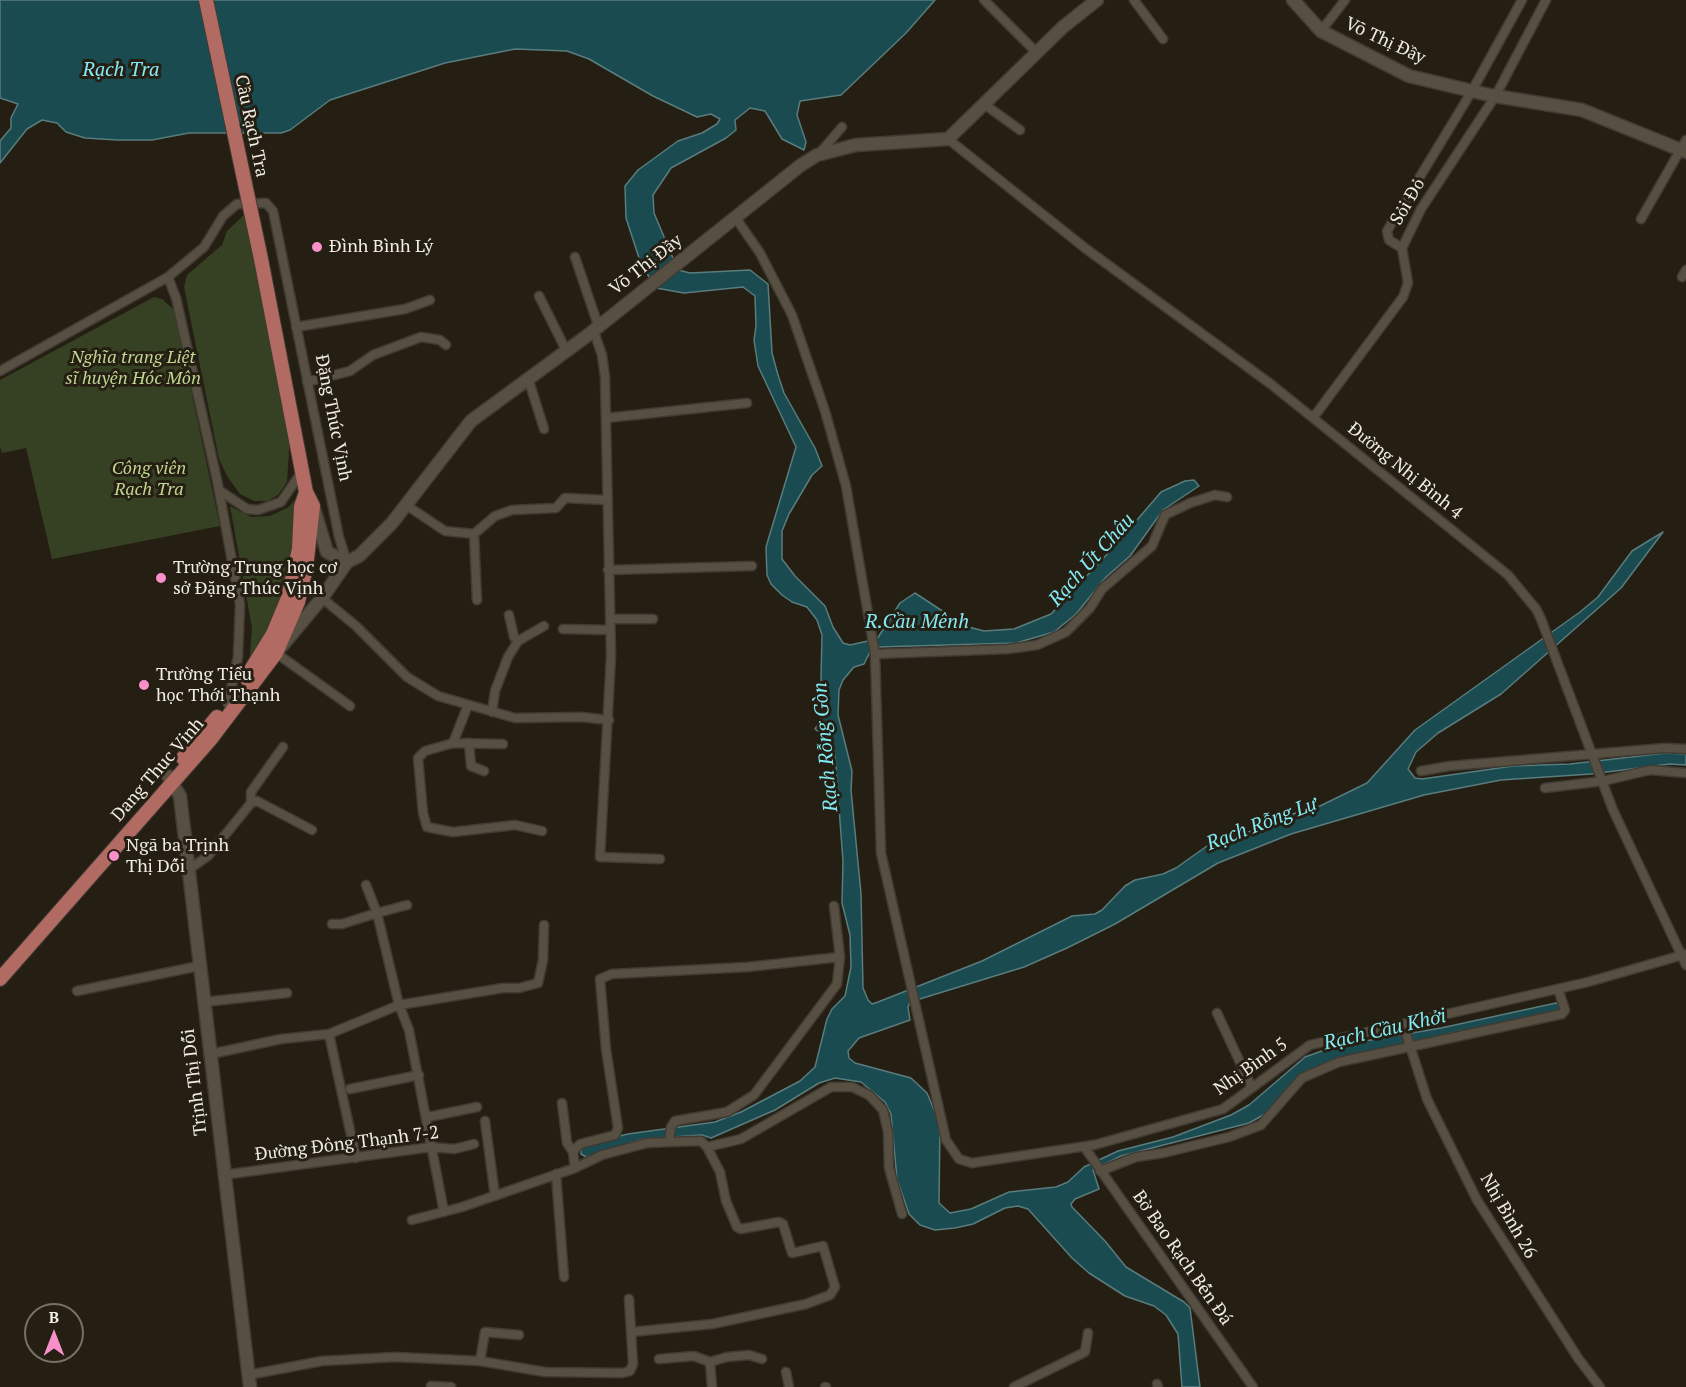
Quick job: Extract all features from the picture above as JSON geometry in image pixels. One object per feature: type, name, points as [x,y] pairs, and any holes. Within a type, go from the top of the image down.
[{"type":"main road","name":"Cầu Rạch Tra","points":[[206,0],[261,260]]},
{"type":"main road","name":"Dang Thuc Vinh","points":[[0,970],[170,779],[210,740],[276,653],[301,590],[308,556],[313,506],[306,492],[261,260]]},
{"type":"main road","name":"Dang Thuc Vinh","points":[[0,979],[170,779],[259,660],[281,617],[294,579],[299,549],[301,507],[306,492]]},
{"type":"street","points":[[984,0],[1037,53]]},
{"type":"street","points":[[948,139],[1063,27],[1097,0]]},
{"type":"street","points":[[1134,0],[1164,39]]},
{"type":"street","name":"Võ Thị Đầy","points":[[1293,0],[1321,31],[1409,76],[1492,95]]},
{"type":"street","points":[[1321,31],[1345,0]]},
{"type":"street","points":[[1402,248],[1389,240],[1387,231],[1474,91],[1522,0]]},
{"type":"street","name":"Sỏi Đỏ","points":[[1313,418],[1403,297],[1408,283],[1402,248],[1421,209],[1492,95],[1546,0]]},
{"type":"street","points":[[1492,95],[1582,110],[1684,147],[1641,219]]},
{"type":"street","points":[[984,104],[1020,130]]},
{"type":"street","points":[[817,155],[842,127]]},
{"type":"street","name":"Võ Thị Đầy","points":[[276,653],[322,598],[347,562],[359,556],[406,505],[471,421],[566,350],[735,217],[817,155],[856,145],[948,139]]},
{"type":"street","name":"Đường Nhị Bình 4","points":[[948,139],[1085,248],[1313,418],[1508,575],[1546,632],[1613,810],[1684,955],[1686,965]]},
{"type":"street","name":"Đặng Thúc Vịnh","points":[[168,277],[204,247],[223,216],[232,208],[254,202],[266,203],[273,211],[339,537],[347,562]]},
{"type":"street","points":[[735,217],[760,253],[784,297],[825,411],[846,486],[875,652],[1008,649],[1037,645],[1056,637],[1066,632],[1090,608],[1102,589],[1152,546],[1165,515],[1190,503],[1215,495],[1227,497]]},
{"type":"street","points":[[575,257],[602,355],[606,418],[610,619],[609,720],[600,857],[660,860]]},
{"type":"street","points":[[0,371],[168,277],[176,298],[219,490],[240,604],[238,657],[228,704]]},
{"type":"street","points":[[538,296],[566,350]]},
{"type":"street","points":[[297,327],[405,309],[430,300]]},
{"type":"street","points":[[308,382],[350,371],[373,355],[421,337],[440,340],[446,345]]},
{"type":"street","points":[[528,378],[544,429]]},
{"type":"street","points":[[606,418],[747,403]]},
{"type":"street","points":[[219,490],[247,509],[258,510],[281,502],[303,470]]},
{"type":"street","points":[[406,505],[445,531],[474,534],[495,516],[512,510],[556,508],[565,498],[607,500]]},
{"type":"street","points":[[313,506],[327,552],[347,562]]},
{"type":"street","points":[[474,534],[477,600]]},
{"type":"street","points":[[608,570],[752,566]]},
{"type":"street","points":[[322,598],[356,626],[407,677],[438,696],[515,718],[581,717],[609,720]]},
{"type":"street","points":[[509,615],[514,637],[518,641]]},
{"type":"street","points":[[610,619],[653,619]]},
{"type":"street","points":[[492,712],[495,691],[508,657],[518,641],[544,626]]},
{"type":"street","points":[[563,629],[610,630]]},
{"type":"street","name":"Nhị Bình 5","points":[[875,652],[880,853],[946,1140],[959,1160],[972,1163],[1085,1148],[1222,1109],[1310,1046],[1404,1027],[1684,955]]},
{"type":"street","points":[[276,653],[350,706]]},
{"type":"street","points":[[453,743],[468,705]]},
{"type":"street","points":[[503,744],[453,743],[425,751],[418,758],[423,813],[427,827],[453,832],[515,825],[542,831]]},
{"type":"street","points":[[470,743],[471,766],[484,771]]},
{"type":"street","points":[[251,803],[251,792],[283,747]]},
{"type":"street","points":[[1421,771],[1450,766],[1595,758],[1665,748],[1686,749]]},
{"type":"street","points":[[1545,788],[1650,770],[1686,773]]},
{"type":"street","name":"Trịnh Thị Dối","points":[[170,779],[180,796],[249,1381]]},
{"type":"street","points":[[188,870],[208,856],[251,803],[257,801],[265,803],[312,830]]},
{"type":"street","points":[[366,885],[377,913],[399,1005],[409,1030],[428,1117],[431,1147],[444,1212]]},
{"type":"street","points":[[332,924],[342,924],[407,905]]},
{"type":"street","points":[[669,1140],[671,1127],[680,1118],[727,1112],[753,1095],[837,984],[840,957],[834,906]]},
{"type":"street","points":[[211,1054],[281,1039],[329,1034],[399,1005],[503,988],[519,988],[538,983],[543,960],[544,925]]},
{"type":"street","points":[[573,1152],[580,1144],[615,1135],[618,1128],[606,1049],[600,979],[612,974],[747,967],[840,957]]},
{"type":"street","points":[[77,991],[199,966]]},
{"type":"street","points":[[1099,1170],[1136,1157],[1164,1153],[1229,1137],[1261,1125],[1302,1077],[1339,1062],[1562,1014],[1565,1010],[1558,989]]},
{"type":"street","points":[[204,1002],[287,993]]},
{"type":"street","points":[[1217,1013],[1252,1088]]},
{"type":"street","name":"Nhị Bình 26","points":[[1404,1027],[1427,1099],[1477,1200],[1565,1339],[1600,1387]]},
{"type":"street","points":[[329,1034],[356,1158]]},
{"type":"street","points":[[350,1089],[419,1075]]},
{"type":"street","points":[[707,1147],[741,1139],[831,1087],[852,1087],[868,1095],[884,1110],[888,1132],[889,1168],[902,1214]]},
{"type":"street","points":[[562,1103],[567,1143],[573,1152],[575,1168]]},
{"type":"street","points":[[428,1117],[477,1107]]},
{"type":"street","points":[[485,1121],[495,1196]]},
{"type":"street","points":[[412,1220],[495,1196],[575,1168],[585,1161],[620,1149],[669,1140],[701,1141],[707,1147],[720,1172],[726,1201],[737,1227],[741,1229],[779,1222],[783,1224],[792,1253],[823,1246],[835,1287],[830,1295],[806,1304],[711,1324],[631,1332]]},
{"type":"street","name":"Đường Đông Thạnh 7-2","points":[[224,1175],[431,1147],[454,1149],[474,1144]]},
{"type":"street","name":"Bờ Bao Rạch Bến Đá","points":[[1085,1148],[1253,1387]]},
{"type":"street","points":[[556,1174],[564,1277]]},
{"type":"street","points":[[249,1381],[322,1361],[395,1357],[480,1361],[545,1372],[622,1373],[630,1371],[633,1364],[629,1299]]},
{"type":"street","points":[[480,1361],[485,1332],[519,1335]]},
{"type":"street","points":[[1014,1387],[1082,1354],[1087,1349],[1088,1333]]},
{"type":"street","points":[[658,1359],[694,1356],[710,1362],[727,1357],[749,1355],[762,1359]]},
{"type":"street","points":[[710,1362],[712,1387]]},
{"type":"street","points":[[786,1372],[789,1387]]},
{"type":"street","points":[[431,1386],[451,1387]]},
{"type":"green space","points":[[244,215],[290,435],[287,482],[278,495],[268,501],[254,501],[240,494],[227,476],[219,459],[184,287],[187,275],[222,245],[227,231]]},
{"type":"green space","points":[[154,297],[162,299],[174,310],[220,526],[52,559],[26,448],[2,453],[0,447],[0,380]]},
{"type":"green space","points":[[299,494],[289,589],[249,667],[252,628],[230,506],[251,517],[270,516],[289,507]]},
{"type":"water","points":[[0,0],[935,0],[906,33],[841,95],[800,101],[797,115],[806,142],[804,150],[782,139],[765,111],[750,108],[735,120],[736,130],[726,138],[671,168],[653,195],[654,213],[678,270],[690,273],[750,270],[768,284],[772,353],[778,375],[784,393],[815,448],[822,466],[812,475],[789,514],[782,531],[782,559],[795,576],[825,606],[833,627],[843,643],[850,645],[877,639],[900,603],[915,593],[965,626],[984,631],[1014,629],[1051,614],[1113,548],[1161,492],[1185,481],[1194,480],[1199,486],[1163,510],[1130,556],[1106,577],[1076,614],[1054,632],[1016,643],[878,647],[871,650],[864,664],[854,667],[843,680],[839,690],[838,715],[852,771],[851,790],[861,894],[863,988],[868,1000],[872,1004],[878,1002],[982,961],[1072,916],[1095,914],[1102,910],[1125,886],[1135,880],[1163,874],[1176,868],[1214,841],[1267,827],[1289,815],[1320,806],[1367,783],[1415,730],[1580,612],[1598,597],[1632,551],[1663,532],[1621,588],[1501,694],[1438,733],[1416,752],[1408,769],[1415,778],[1422,779],[1513,766],[1570,764],[1666,753],[1686,754],[1686,765],[1670,764],[1591,774],[1501,780],[1424,795],[1291,834],[1218,863],[1115,924],[1024,967],[910,1002],[908,1007],[910,1020],[859,1038],[848,1051],[849,1058],[855,1063],[911,1078],[927,1093],[940,1124],[939,1203],[950,1213],[971,1209],[1009,1192],[1056,1187],[1068,1182],[1084,1167],[1118,1151],[1173,1137],[1231,1115],[1249,1105],[1305,1057],[1336,1046],[1441,1028],[1556,1003],[1561,1005],[1561,1013],[1451,1033],[1333,1061],[1300,1076],[1265,1114],[1249,1123],[1121,1156],[1093,1170],[1099,1189],[1075,1199],[1071,1204],[1072,1207],[1126,1267],[1184,1302],[1190,1308],[1200,1387],[1182,1387],[1178,1334],[1166,1315],[1154,1306],[1125,1296],[1089,1273],[1072,1258],[1028,1209],[1018,1206],[1005,1208],[973,1224],[955,1228],[935,1230],[920,1225],[909,1214],[897,1179],[891,1114],[885,1102],[861,1082],[835,1078],[819,1083],[775,1110],[711,1138],[702,1135],[643,1139],[586,1157],[581,1154],[581,1149],[594,1142],[628,1134],[715,1122],[741,1112],[800,1081],[815,1067],[827,1019],[832,1009],[845,996],[851,967],[850,935],[842,903],[843,861],[835,755],[829,739],[815,729],[820,721],[822,635],[817,620],[807,607],[792,602],[782,595],[771,584],[767,575],[766,547],[796,447],[758,366],[754,340],[755,296],[743,287],[684,293],[656,288],[641,264],[626,218],[625,186],[638,170],[678,141],[702,133],[717,124],[720,119],[711,114],[697,117],[653,96],[589,59],[567,51],[515,49],[445,63],[330,100],[290,130],[281,133],[189,133],[152,140],[118,140],[85,138],[66,132],[57,123],[42,120],[27,129],[0,163],[0,141],[11,128],[11,118],[18,104],[0,98]]},
{"type":"place","name":"Đình Bình Lý","points":[[317,247]]},
{"type":"place","name":"Trường Trung học cơ sở Đặng Thúc Vịnh","points":[[161,578]]},
{"type":"place","name":"Trường Tiểu học Thới Thạnh","points":[[144,685]]},
{"type":"place","name":"Ngã ba Trịnh Thị Dối","points":[[114,856]]},
{"type":"water label","name":"Rạch Tra","points":[[121,70]]},
{"type":"water label","name":"Rạch Út Châu","points":[[1092,560]]},
{"type":"water label","name":"R.Cầu Mênh","points":[[917,622]]},
{"type":"water label","name":"Rạch Rỗng Gòn","points":[[826,747]]},
{"type":"water label","name":"Rạch Rỗng Lự","points":[[1262,824]]},
{"type":"water label","name":"Rạch Cầu Khởi","points":[[1385,1030]]},
{"type":"park label","name":"Nghĩa trang Liệt sĩ huyện Hóc Môn","points":[[133,368]]},
{"type":"park label","name":"Công viên Rạch Tra","points":[[149,479]]}]
